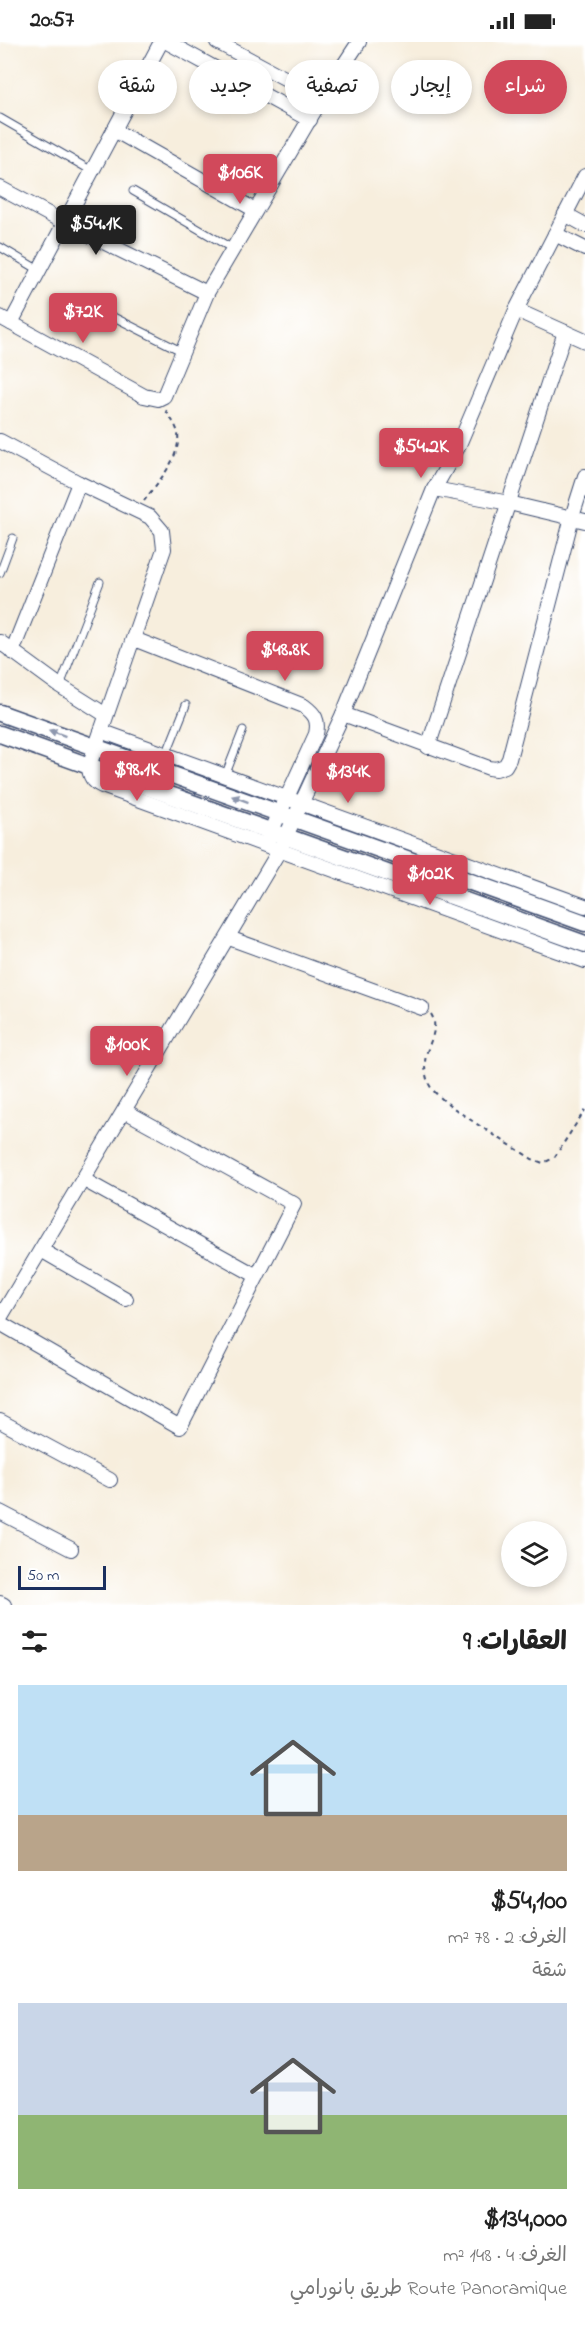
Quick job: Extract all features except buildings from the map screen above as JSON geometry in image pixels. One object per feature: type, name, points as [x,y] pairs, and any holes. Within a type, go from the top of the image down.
[{"type":"street","points":[[161,42],[39,270],[6,320],[144,396],[158,399],[167,391],[207,293],[313,114]]},
{"type":"street","points":[[167,42],[181,46],[310,120]]},
{"type":"street","points":[[217,42],[285,78]]},
{"type":"street","points":[[347,60],[359,42]]},
{"type":"street","points":[[114,130],[255,210]]},
{"type":"street","points":[[0,1318],[229,938],[291,809],[343,714],[434,489],[458,447],[516,310],[585,176]]},
{"type":"street","points":[[0,188],[64,223],[207,293]]},
{"type":"street","points":[[565,214],[585,225]]},
{"type":"street","points":[[555,234],[585,249]]},
{"type":"street","points":[[516,310],[585,341]]},
{"type":"street","points":[[428,747],[565,332]]},
{"type":"street","points":[[0,441],[138,511],[156,522],[162,531],[165,549],[89,766]]},
{"type":"street","points":[[343,714],[489,768],[501,768],[507,762],[578,519],[585,476]]},
{"type":"street","points":[[12,652],[79,483]]},
{"type":"street","points":[[434,489],[578,519]]},
{"type":"street","points":[[134,639],[304,706],[311,711],[318,725],[291,809]]},
{"type":"street","points":[[0,642],[60,686],[106,715]]},
{"type":"street","points":[[0,713],[166,755],[225,776],[291,809],[585,906]]},
{"type":"street","points":[[0,734],[89,766],[585,961]]},
{"type":"street","points":[[98,739],[291,809],[585,923]]},
{"type":"street","points":[[276,841],[585,944]]},
{"type":"street","points":[[229,938],[422,1008]]},
{"type":"street","points":[[0,1323],[180,1427],[294,1204],[125,1111]]},
{"type":"street","points":[[84,1180],[257,1276]]},
{"type":"street","points":[[41,1250],[126,1299]]},
{"type":"street","points":[[0,1421],[110,1480]]},
{"type":"street","points":[[0,1512],[71,1549]]},
{"type":"lane","points":[[0,118],[92,171]]},
{"type":"lane","points":[[133,191],[233,249]]},
{"type":"lane","points":[[0,247],[39,270]]},
{"type":"lane","points":[[80,300],[183,352]]},
{"type":"lane","points":[[0,573],[13,538]]},
{"type":"lane","points":[[60,686],[100,582]]},
{"type":"lane","points":[[166,755],[186,705]]},
{"type":"lane","points":[[225,776],[243,730]]},
{"type":"path","points":[[138,511],[177,449],[178,432],[158,399]]},
{"type":"path","points":[[422,1008],[434,1017],[435,1024],[426,1051],[425,1062],[425,1074],[430,1086],[446,1102],[532,1159],[543,1163],[554,1158],[585,1110]]}]
